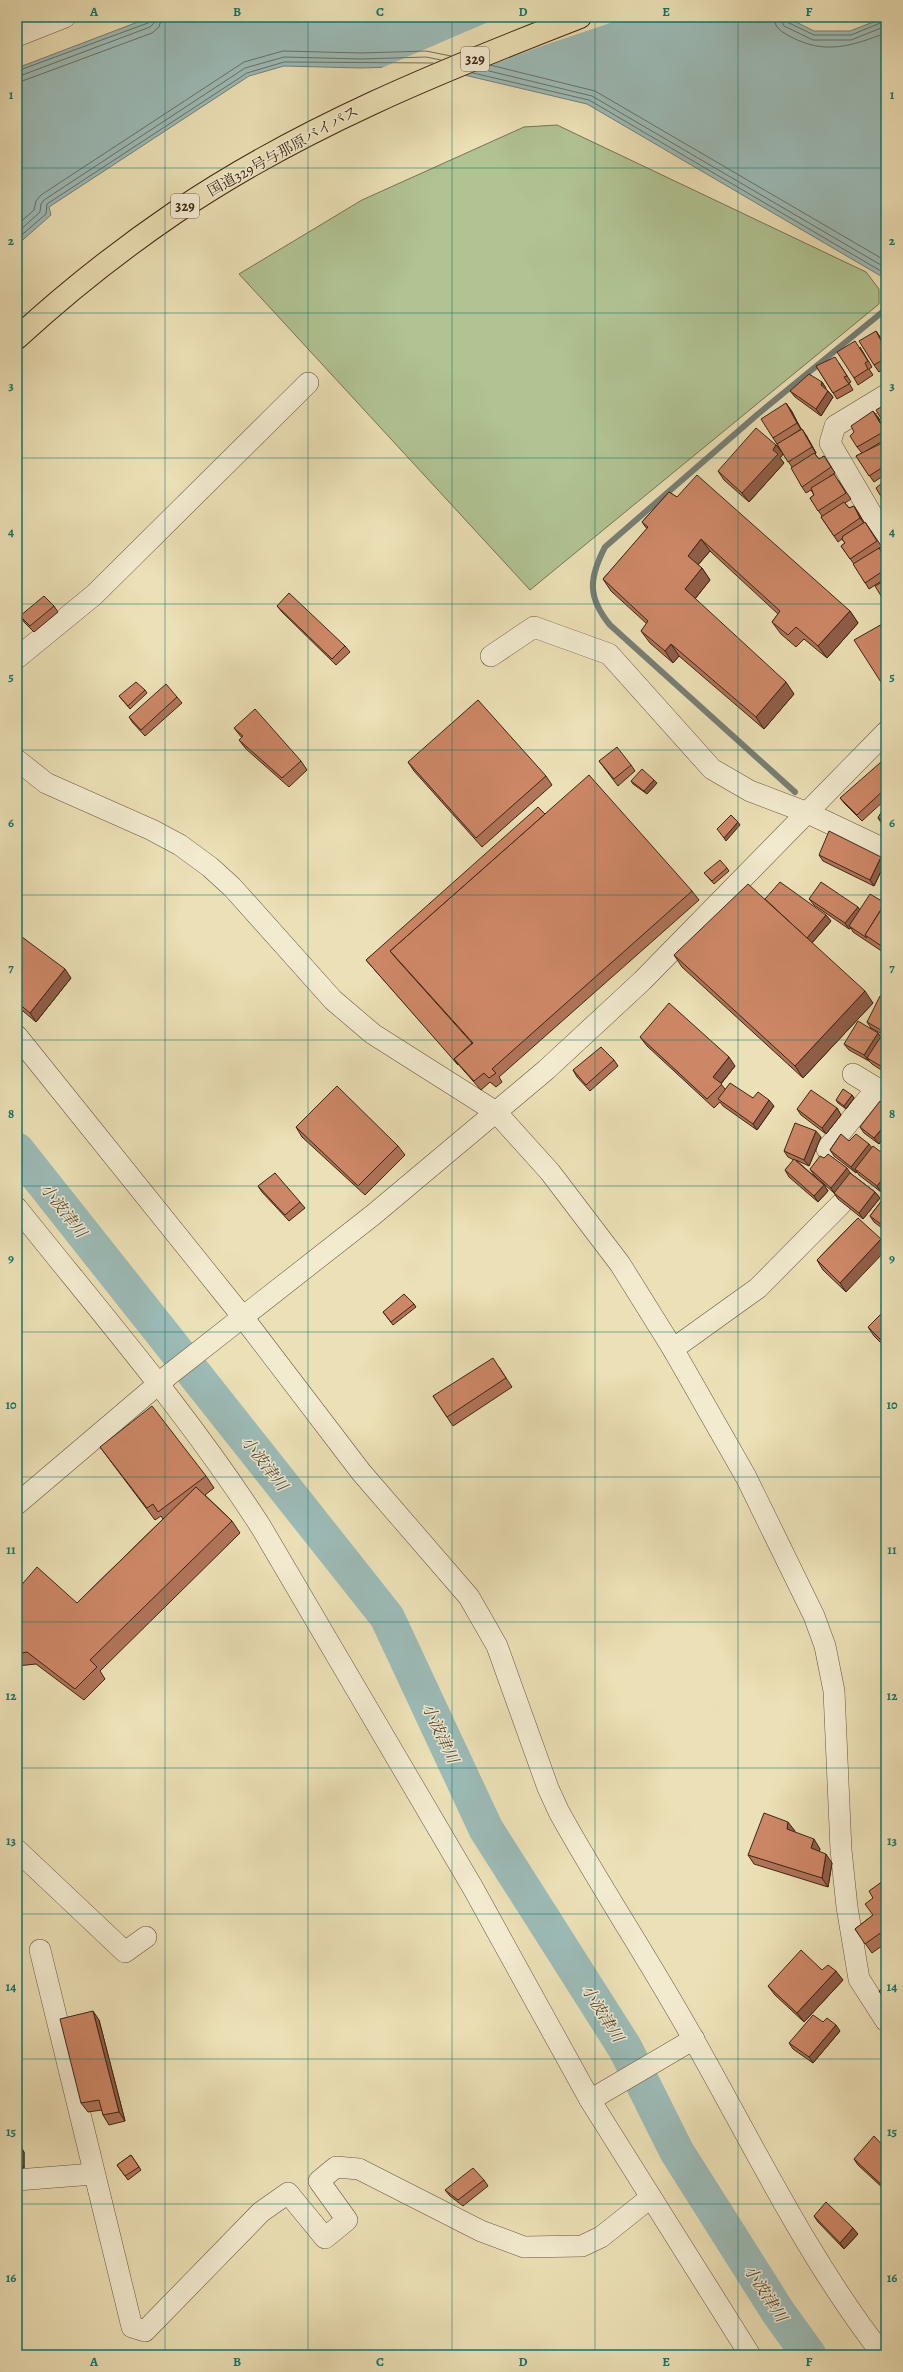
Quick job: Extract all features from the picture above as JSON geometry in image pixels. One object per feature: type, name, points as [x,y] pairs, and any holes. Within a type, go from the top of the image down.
[{"type":"highway","name":"国道329号与那原バイパス","points":[[17,338],[103,264],[177,212],[271,155],[372,103],[580,17]]},
{"type":"street","points":[[17,36],[65,17]]},
{"type":"street","points":[[17,658],[94,594],[308,383]]},
{"type":"street","points":[[886,395],[835,426],[830,444],[886,538]]},
{"type":"street","points":[[491,656],[534,627],[609,654],[712,769],[750,791],[808,813],[886,850]]},
{"type":"street","points":[[17,1504],[164,1379],[224,1330],[373,1215],[496,1112],[642,981],[886,732]]},
{"type":"street","points":[[17,760],[46,783],[152,830],[180,845],[232,887],[333,1000],[361,1024],[373,1034],[496,1112],[550,1172],[620,1264],[673,1349],[746,1477],[814,1616],[825,1646],[834,1691],[841,1850],[849,1921],[859,1979],[886,2021]]},
{"type":"street","points":[[17,1036],[242,1316],[361,1472],[470,1597],[497,1646],[548,1788],[559,1812],[689,2042],[794,2220],[832,2282],[883,2355]]},
{"type":"street","points":[[827,1149],[881,1091],[853,1074]]},
{"type":"street","points":[[673,1349],[758,1288],[842,1204]]},
{"type":"street","points":[[17,1208],[164,1379],[240,1494],[261,1527],[597,2096],[650,2198],[750,2355]]},
{"type":"street","points":[[17,1850],[125,1952],[146,1937]]},
{"type":"street","points":[[40,1950],[93,2174],[132,2327],[145,2331],[261,2212],[288,2193],[326,2238],[347,2220],[319,2181],[336,2167],[359,2169],[481,2231],[524,2248],[582,2246],[600,2237],[650,2198]]},
{"type":"street","points":[[597,2096],[689,2042]]},
{"type":"street","points":[[17,2180],[93,2174]]},
{"type":"green space","points":[[557,125],[866,272],[879,289],[879,304],[530,590],[239,274],[362,200],[524,127]]},
{"type":"water","points":[[151,17],[786,17],[814,31],[850,31],[886,17],[886,279],[587,104],[426,66],[361,68],[284,66],[249,76],[49,207],[51,215],[17,245],[17,68]]},
{"type":"pier","points":[[500,17],[628,17],[536,48],[463,76],[426,68],[379,69]]},
{"type":"building","points":[[876,331],[886,350],[886,358],[874,365],[859,341]]},
{"type":"building","points":[[855,341],[868,361],[865,363],[868,369],[854,378],[837,352]]},
{"type":"building","points":[[835,357],[847,376],[844,377],[849,384],[833,393],[816,366]]},
{"type":"building","points":[[809,374],[822,382],[821,385],[828,391],[816,409],[790,391]]},
{"type":"building","points":[[786,403],[797,423],[773,438],[761,419]]},
{"type":"building","points":[[886,404],[886,427],[876,410]]},
{"type":"building","points":[[873,411],[885,431],[857,447],[850,436],[854,432],[851,426]]},
{"type":"building","points":[[756,428],[776,445],[773,450],[778,454],[742,493],[718,471]]},
{"type":"building","points":[[802,429],[812,447],[788,462],[777,444]]},
{"type":"building","points":[[882,443],[886,447],[886,465],[869,476],[856,456]]},
{"type":"building","points":[[814,453],[819,459],[824,456],[831,467],[802,487],[791,468]]},
{"type":"building","points":[[834,474],[846,493],[818,511],[810,498],[814,495],[811,488]]},
{"type":"building","points":[[697,475],[850,611],[818,646],[796,627],[788,635],[772,622],[780,611],[701,539],[688,556],[702,568],[685,589],[786,682],[756,717],[671,644],[665,651],[641,631],[648,621],[603,579],[648,527],[642,522],[669,492],[677,497]]},
{"type":"building","points":[[886,479],[886,505],[876,488]]},
{"type":"building","points":[[844,502],[849,508],[854,506],[860,518],[834,536],[821,517]]},
{"type":"building","points":[[865,522],[877,541],[850,559],[841,546],[845,543],[842,539],[843,536]]},
{"type":"building","points":[[879,548],[883,554],[886,553],[886,569],[865,583],[853,564]]},
{"type":"building","points":[[886,580],[886,604],[875,586]]},
{"type":"building","points":[[289,593],[345,646],[332,659],[277,606]]},
{"type":"building","points":[[44,596],[54,606],[30,626],[20,616]]},
{"type":"building","points":[[884,623],[886,625],[886,690],[854,640]]},
{"type":"building","points":[[136,682],[145,690],[128,706],[119,696]]},
{"type":"building","points":[[166,684],[177,697],[141,730],[129,717]]},
{"type":"building","points":[[478,700],[546,776],[476,838],[408,762]]},
{"type":"building","points":[[255,709],[301,761],[282,778],[239,740],[243,736],[234,728]]},
{"type":"building","points":[[617,747],[631,765],[614,779],[599,761]]},
{"type":"building","points":[[881,762],[886,768],[886,788],[857,815],[840,798]]},
{"type":"building","points":[[642,769],[654,780],[644,791],[631,781]]},
{"type":"building","points":[[589,775],[692,891],[492,1069],[496,1073],[489,1078],[484,1073],[474,1081],[454,1059],[473,1043],[390,951]]},
{"type":"building","points":[[886,804],[886,822],[878,818]]},
{"type":"building","points":[[538,807],[545,814],[390,951],[472,1043],[454,1059],[458,1065],[366,960]]},
{"type":"building","points":[[731,815],[738,822],[724,838],[717,829]]},
{"type":"building","points":[[829,831],[881,857],[870,880],[819,855]]},
{"type":"building","points":[[720,860],[727,868],[712,881],[704,873]]},
{"type":"building","points":[[780,882],[826,915],[807,938],[765,899]]},
{"type":"building","points":[[821,882],[858,907],[845,923],[809,899]]},
{"type":"building","points":[[748,884],[865,991],[795,1066],[674,955]]},
{"type":"building","points":[[870,894],[885,903],[865,935],[867,938],[849,926]]},
{"type":"building","points":[[886,902],[886,949],[865,935]]},
{"type":"building","points":[[17,933],[20,936],[17,940]]},
{"type":"building","points":[[22,937],[65,969],[30,1013],[17,1002],[17,943]]},
{"type":"building","points":[[880,996],[886,999],[886,1033],[867,1022]]},
{"type":"building","points":[[669,1003],[729,1057],[713,1077],[722,1084],[707,1099],[640,1037]]},
{"type":"building","points":[[858,1021],[878,1033],[864,1055],[844,1044]]},
{"type":"building","points":[[882,1035],[886,1038],[886,1069],[867,1058]]},
{"type":"building","points":[[601,1047],[614,1060],[586,1085],[573,1070]]},
{"type":"building","points":[[730,1083],[753,1098],[758,1092],[769,1100],[753,1124],[718,1099]]},
{"type":"building","points":[[337,1086],[398,1146],[358,1186],[296,1127]]},
{"type":"building","points":[[843,1089],[852,1095],[844,1106],[836,1100]]},
{"type":"building","points":[[811,1090],[837,1108],[822,1128],[797,1109]]},
{"type":"building","points":[[880,1101],[886,1106],[886,1124],[874,1138],[860,1127]]},
{"type":"building","points":[[795,1123],[816,1131],[804,1160],[784,1151]]},
{"type":"building","points":[[841,1134],[849,1141],[856,1134],[869,1144],[851,1167],[830,1150]]},
{"type":"building","points":[[886,1134],[886,1147],[880,1142]]},
{"type":"building","points":[[873,1146],[886,1156],[886,1175],[877,1186],[855,1169]]},
{"type":"building","points":[[828,1154],[847,1168],[831,1188],[810,1169],[820,1156],[824,1158]]},
{"type":"building","points":[[794,1159],[824,1185],[814,1196],[785,1170]]},
{"type":"building","points":[[275,1173],[300,1202],[285,1215],[258,1186]]},
{"type":"building","points":[[850,1173],[875,1192],[859,1213],[834,1193]]},
{"type":"building","points":[[886,1195],[886,1228],[870,1216]]},
{"type":"building","points":[[858,1218],[881,1239],[840,1283],[817,1260]]},
{"type":"building","points":[[404,1294],[414,1304],[391,1322],[383,1312]]},
{"type":"building","points":[[886,1299],[886,1345],[868,1327],[885,1310],[881,1304]]},
{"type":"building","points":[[493,1358],[506,1378],[447,1417],[433,1396]]},
{"type":"building","points":[[152,1406],[206,1476],[158,1512],[153,1504],[147,1508],[100,1447]]},
{"type":"building","points":[[196,1487],[232,1521],[90,1660],[97,1667],[75,1689],[27,1652],[17,1654],[17,1590],[37,1567],[77,1603]]},
{"type":"building","points":[[764,1813],[788,1822],[787,1829],[814,1839],[811,1848],[826,1854],[822,1878],[748,1855]]},
{"type":"building","points":[[883,1881],[886,1884],[886,1929],[865,1944],[855,1929],[873,1915],[865,1904],[873,1898],[869,1891]]},
{"type":"building","points":[[801,1950],[822,1970],[828,1965],[836,1971],[797,2013],[768,1986]]},
{"type":"building","points":[[886,1985],[886,2002],[879,1991]]},
{"type":"building","points":[[93,2011],[119,2112],[103,2115],[99,2100],[81,2103],[60,2019]]},
{"type":"building","points":[[813,2015],[823,2022],[827,2018],[836,2025],[809,2057],[789,2043]]},
{"type":"building","points":[[886,2121],[886,2131],[881,2126]]},
{"type":"building","points":[[874,2136],[886,2149],[886,2189],[854,2159]]},
{"type":"building","points":[[17,2145],[20,2145],[19,2162],[17,2162]]},
{"type":"building","points":[[131,2155],[139,2167],[125,2176],[117,2165]]},
{"type":"building","points":[[473,2168],[484,2180],[458,2200],[445,2190]]},
{"type":"building","points":[[826,2202],[853,2228],[840,2243],[814,2216]]},
{"type":"waterway","points":[[795,792],[610,625],[597,605],[594,596],[593,578],[605,547],[758,414],[886,309]]},
{"type":"waterway","name":"小波津川","points":[[17,1150],[387,1617],[486,1829],[625,2048],[677,2152],[778,2312],[809,2355]]}]
